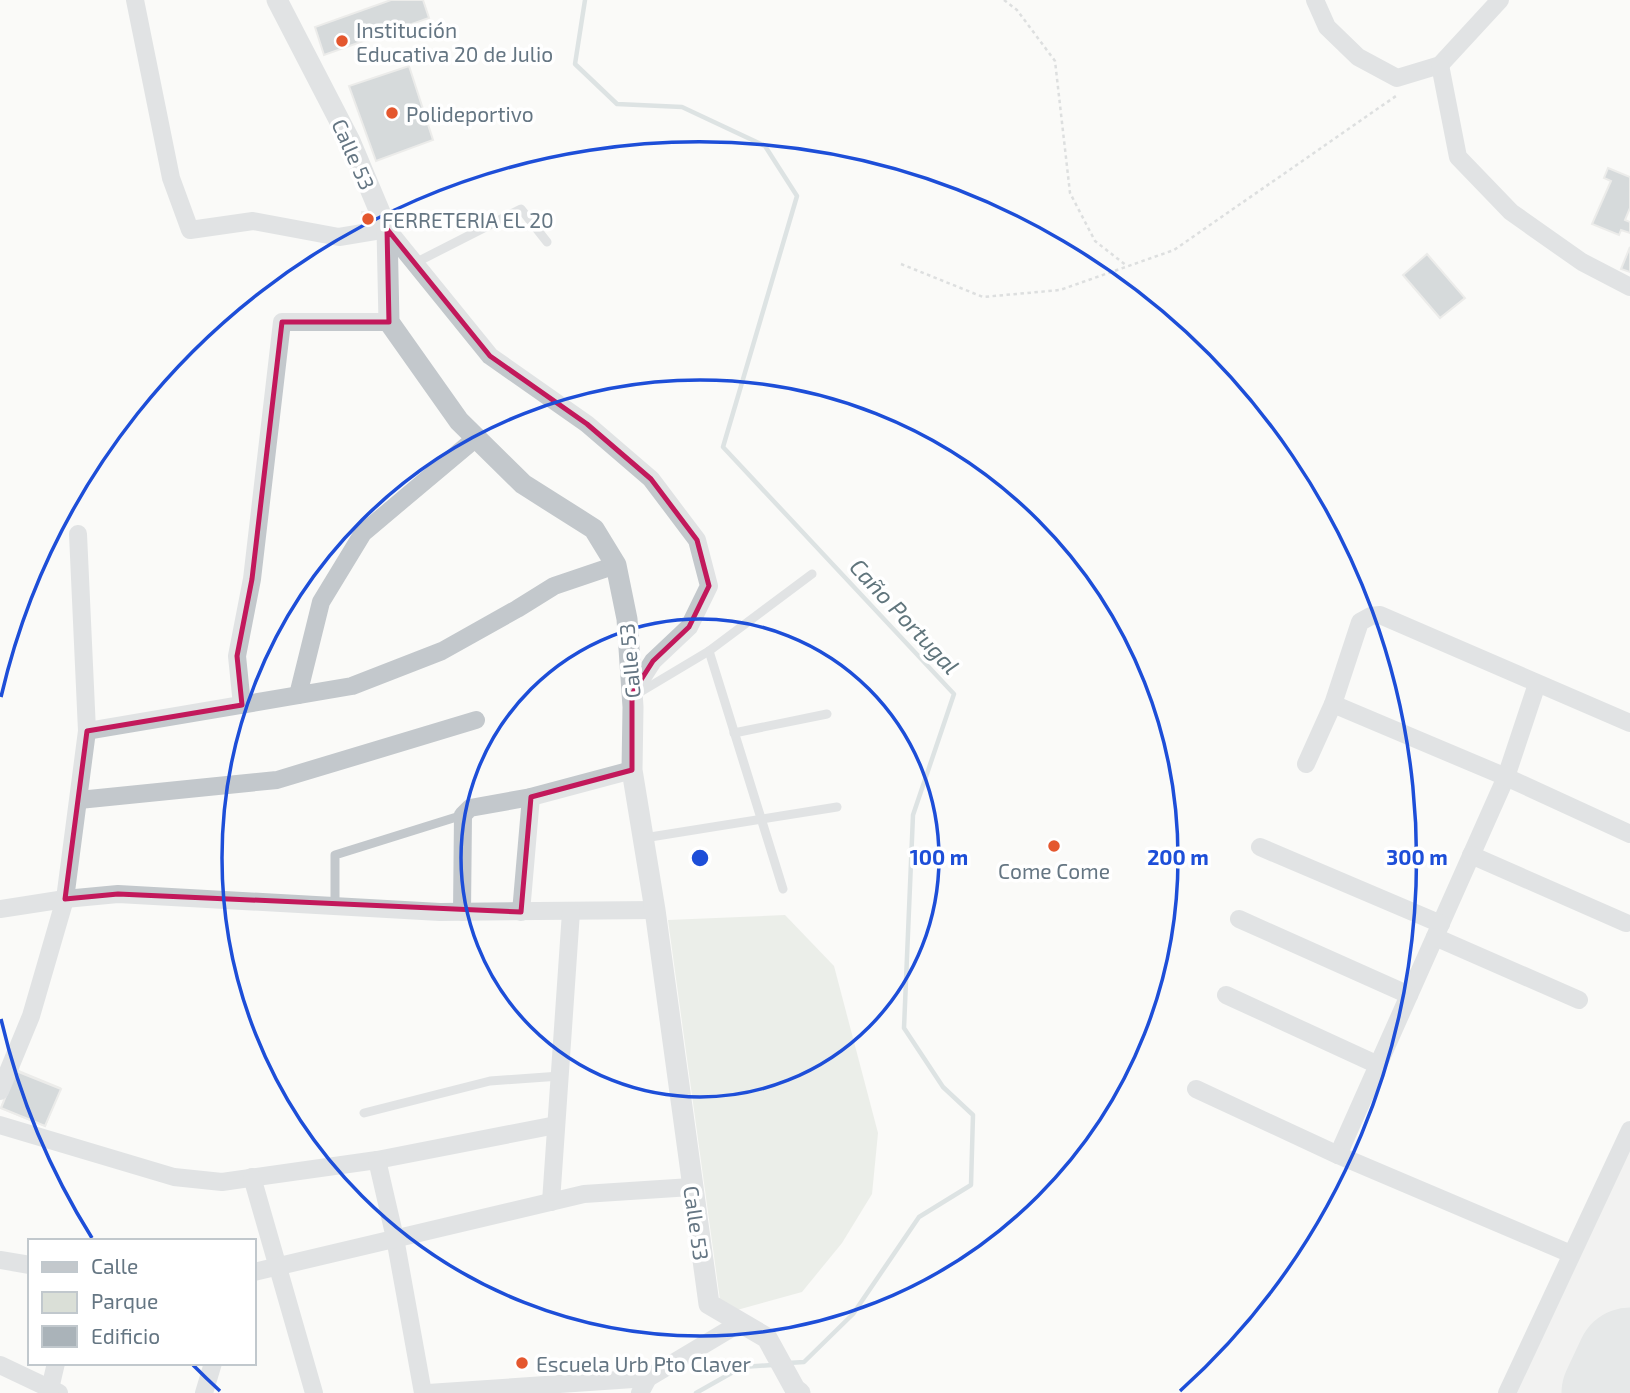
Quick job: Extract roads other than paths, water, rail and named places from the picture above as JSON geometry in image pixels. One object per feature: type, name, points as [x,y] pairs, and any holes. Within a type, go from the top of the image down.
[{"type":"street","points":[[135,0],[171,178],[190,230],[253,221],[339,237],[387,229],[489,356],[587,424],[651,479],[697,540],[709,586],[689,627],[653,661],[632,695]]},
{"type":"street","name":"Calle 53","points":[[277,0],[350,141],[387,229],[389,322],[459,421],[523,484],[594,529],[616,565],[627,619],[632,695],[632,770],[655,910],[709,1304],[767,1338],[795,1389],[800,1393]]},
{"type":"street","points":[[1315,0],[1326,27],[1358,57],[1397,78],[1440,65],[1500,0]]},
{"type":"street","points":[[1440,65],[1458,157],[1511,212],[1583,262],[1630,287]]},
{"type":"street","points":[[242,705],[237,656],[252,579],[282,322],[389,322]]},
{"type":"street","points":[[298,695],[321,602],[363,533],[476,438]]},
{"type":"street","points":[[0,1091],[31,1017],[65,899],[79,800],[87,731],[78,534]]},
{"type":"street","points":[[87,731],[352,686],[442,651],[554,586],[616,565]]},
{"type":"street","points":[[1306,764],[1333,704],[1360,622],[1371,616],[1380,615],[1630,723]]},
{"type":"street","points":[[1338,1155],[1506,777],[1537,684]]},
{"type":"street","points":[[1333,704],[1506,777],[1630,834]]},
{"type":"street","points":[[79,800],[277,780],[476,720]]},
{"type":"street","points":[[462,912],[463,815],[470,808],[531,797],[632,770]]},
{"type":"street","points":[[522,912],[531,797]]},
{"type":"street","points":[[1261,847],[1580,1000]]},
{"type":"street","points":[[1471,855],[1626,923]]},
{"type":"street","points":[[0,909],[118,894],[462,912],[655,910]]},
{"type":"street","points":[[551,1202],[571,912]]},
{"type":"street","points":[[1239,919],[1409,995]]},
{"type":"street","points":[[1226,995],[1378,1065]]},
{"type":"street","points":[[1196,1088],[1338,1155],[1571,1254]]},
{"type":"street","points":[[0,1125],[174,1177],[222,1182],[377,1160],[556,1125]]},
{"type":"street","points":[[1507,1393],[1630,1130]]},
{"type":"street","points":[[377,1160],[425,1393],[644,1385],[740,1323]]},
{"type":"street","points":[[252,1177],[314,1393]]},
{"type":"street","points":[[256,1271],[584,1194],[691,1187]]},
{"type":"street","points":[[0,1259],[28,1265]]},
{"type":"street","points":[[0,1365],[53,1391],[55,1365]]},
{"type":"street","points":[[204,1393],[212,1365]]},
{"type":"lane","points":[[415,263],[522,209],[547,242]]},
{"type":"lane","points":[[632,695],[709,651],[812,575]]},
{"type":"lane","points":[[709,651],[783,889]]},
{"type":"lane","points":[[734,733],[827,714]]},
{"type":"lane","points":[[642,838],[837,807]]},
{"type":"lane","points":[[335,906],[335,855],[463,815]]},
{"type":"lane","points":[[364,1112],[490,1081],[560,1076]]},
{"type":"waterway","name":"Caño Portugal","points":[[585,0],[575,64],[617,104],[682,107],[765,146],[797,196],[723,447],[954,694],[913,815],[904,1028],[943,1087],[973,1115],[971,1185],[919,1217],[853,1314],[804,1362],[788,1363]]},
{"type":"waterway","name":"Caño Portugal","points":[[696,1393],[742,1367],[772,1365]]},
{"type":"place","name":"Institución Educativa 20 de Julio","points":[[342,41]]},
{"type":"place","name":"Polideportivo","points":[[392,113]]},
{"type":"place","name":"FERRETERIA EL 20","points":[[368,219]]},
{"type":"place","name":"Come Come","points":[[1054,846]]},
{"type":"place","name":"Escuela Urb Pto Claver","points":[[522,1363]]}]
